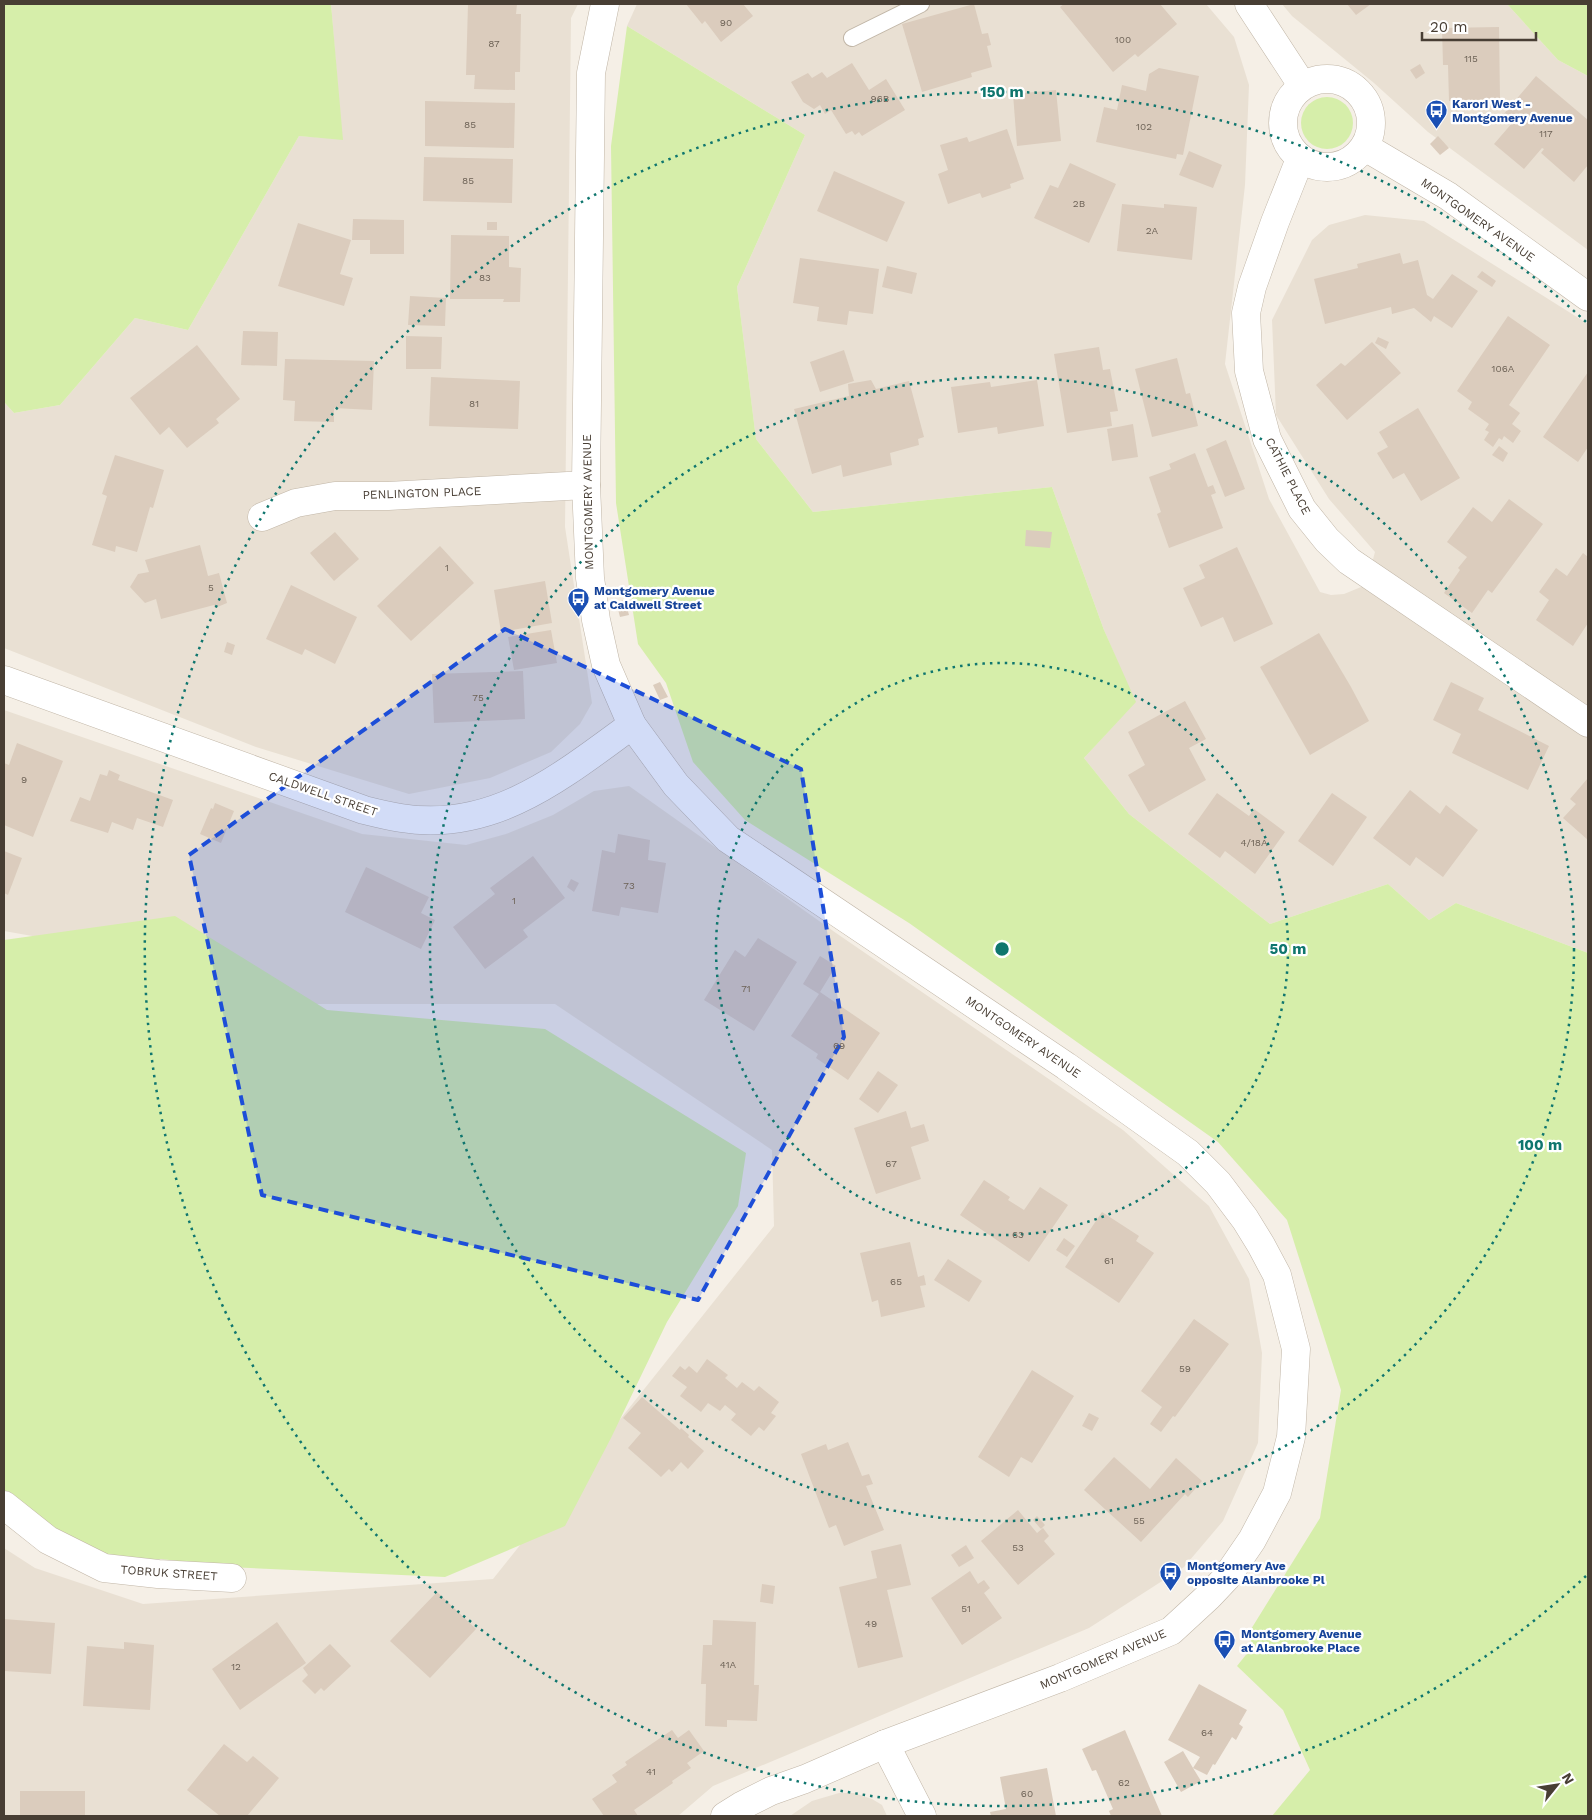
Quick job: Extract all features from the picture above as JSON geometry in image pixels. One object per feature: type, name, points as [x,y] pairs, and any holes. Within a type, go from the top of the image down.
[{"type":"street","name":"MONTGOMERY AVENUE","points":[[605,4],[591,73],[586,485],[590,578],[596,620],[606,665],[632,725],[676,785],[728,840],[1066,1066],[1188,1153],[1218,1183],[1261,1245],[1277,1275],[1296,1349],[1291,1437],[1277,1493],[1252,1540],[1226,1578],[1171,1631],[1060,1678],[885,1744],[805,1779],[771,1791],[725,1816]]},
{"type":"street","points":[[1249,4],[1302,85]]},
{"type":"street","points":[[1330,78],[1344,82],[1358,90],[1367,102],[1372,117],[1370,133],[1365,147],[1357,156],[1335,167],[1322,168],[1300,158],[1286,139],[1283,128],[1283,115],[1287,104],[1302,85],[1330,78]]},
{"type":"street","name":"MONTGOMERY AVENUE","points":[[1365,147],[1448,196],[1588,297]]},
{"type":"street","name":"CATHIE PLACE","points":[[1300,158],[1258,268],[1246,313],[1249,372],[1267,439],[1302,509],[1326,540],[1349,560],[1588,723]]},
{"type":"street","name":"PENLINGTON PLACE","points":[[262,517],[296,503],[335,496],[388,496],[586,485]]},
{"type":"street","name":"CALDWELL STREET","points":[[4,680],[364,810],[402,818],[441,820],[488,813],[519,801],[564,774],[632,725]]},
{"type":"street","name":"TOBRUK STREET","points":[[4,1505],[48,1540],[104,1568],[158,1574],[232,1578]]},
{"type":"street","points":[[885,1744],[922,1816]]},
{"type":"lane","points":[[852,38],[921,4]]},
{"type":"highlighted area","points":[[505,629],[801,769],[844,1037],[698,1300],[262,1195],[189,855]]},
{"type":"shaded area","points":[[331,4],[578,4],[571,18],[565,527],[592,703],[580,724],[551,752],[490,778],[409,794],[256,747],[4,648],[4,402],[14,413],[60,405],[135,318],[188,330],[299,136],[342,139]]},
{"type":"shaded area","points":[[637,4],[1206,4],[1234,37],[1249,85],[1245,185],[1225,364],[1269,499],[1320,592],[1331,595],[1344,594],[1366,585],[1375,552],[1329,499],[1276,415],[1272,320],[1312,240],[1329,225],[1365,215],[1424,221],[1588,324],[1588,953],[1456,903],[1429,920],[1388,884],[1270,924],[1129,814],[1084,758],[1135,702],[1104,630],[1052,487],[813,512],[756,439],[737,287],[805,135],[627,26]]},
{"type":"shaded area","points":[[1282,4],[1507,4],[1558,60],[1588,76],[1588,250],[1428,132],[1374,83],[1292,16]]},
{"type":"shaded area","points":[[4,710],[362,834],[466,845],[506,834],[553,815],[594,791],[629,786],[836,933],[1123,1130],[1209,1206],[1249,1279],[1262,1353],[1258,1443],[1223,1521],[1184,1567],[1089,1628],[713,1786],[678,1816],[4,1816],[4,1548],[35,1568],[143,1604],[493,1579],[774,1226],[772,1150],[555,1004],[271,1004],[123,952],[4,931]]},
{"type":"shaded area","points":[[839,1793],[854,1793],[872,1799],[882,1805],[887,1816],[790,1816],[812,1801]]},
{"type":"green space","points":[[4,4],[331,4],[343,140],[299,136],[188,330],[135,318],[60,405],[14,413],[4,402]]},
{"type":"green space","points":[[1507,4],[1588,4],[1588,76],[1558,60]]},
{"type":"green space","points":[[627,26],[805,135],[737,287],[756,439],[813,512],[1052,487],[1104,630],[1136,702],[1084,758],[1129,814],[1270,924],[1388,884],[1429,920],[1456,903],[1588,953],[1588,1816],[1272,1816],[1310,1770],[1283,1710],[1237,1666],[1253,1646],[1248,1634],[1320,1518],[1341,1390],[1287,1220],[1218,1142],[909,923],[745,820],[693,762],[666,683],[638,644],[616,503],[611,146]]},
{"type":"green space","points":[[1322,97],[1332,97],[1341,101],[1349,109],[1353,123],[1349,137],[1341,145],[1332,149],[1322,149],[1313,145],[1305,137],[1301,128],[1301,118],[1305,109],[1313,101]]},
{"type":"green space","points":[[175,916],[327,1010],[545,1029],[746,1153],[738,1206],[667,1322],[611,1438],[565,1526],[445,1577],[228,1567],[161,1559],[86,1571],[4,1512],[4,940]]},
{"type":"building","points":[[468,4],[517,4],[516,14],[521,14],[520,72],[515,72],[515,90],[474,89],[475,75],[466,75]]},
{"type":"building","points":[[686,4],[743,4],[753,16],[721,42],[705,21],[702,24]]},
{"type":"building","points":[[974,4],[982,34],[988,33],[991,45],[987,46],[992,67],[971,73],[972,77],[922,92],[902,24]]},
{"type":"building","points":[[1064,4],[1160,4],[1177,24],[1138,57],[1135,54],[1113,72],[1060,7]]},
{"type":"building","points":[[1347,4],[1371,4],[1356,15]]},
{"type":"building","points":[[1499,27],[1500,99],[1449,101],[1448,65],[1443,65],[1442,28]]},
{"type":"building","points":[[852,63],[869,90],[886,79],[905,110],[862,136],[859,132],[855,135],[852,131],[846,134],[831,110],[825,114],[820,105],[814,109],[803,102],[791,82],[808,73],[812,78],[822,72],[827,78]]},
{"type":"building","points":[[1420,64],[1425,73],[1416,79],[1410,70]]},
{"type":"building","points":[[1159,68],[1199,76],[1183,155],[1177,154],[1176,159],[1096,142],[1104,107],[1117,110],[1122,85],[1146,91],[1149,74]]},
{"type":"building","points":[[1536,76],[1588,120],[1588,165],[1574,182],[1541,153],[1544,149],[1542,148],[1524,169],[1494,144],[1513,122],[1503,115]]},
{"type":"building","points":[[1056,90],[1061,141],[1017,146],[1013,94]]},
{"type":"building","points":[[425,101],[515,103],[514,148],[425,146]]},
{"type":"building","points":[[1007,129],[1024,179],[1010,184],[1011,188],[982,198],[980,193],[948,204],[938,174],[948,170],[940,145],[967,137],[969,142]]},
{"type":"building","points":[[1438,136],[1449,148],[1440,155],[1430,144]]},
{"type":"building","points":[[1189,151],[1222,165],[1213,188],[1179,175]]},
{"type":"building","points":[[424,157],[513,159],[512,203],[423,201]]},
{"type":"building","points":[[1070,163],[1116,184],[1089,243],[1034,218],[1050,185],[1058,188]]},
{"type":"building","points":[[834,171],[905,202],[887,242],[817,211]]},
{"type":"building","points":[[1122,204],[1164,208],[1164,204],[1197,207],[1192,260],[1117,251]]},
{"type":"building","points":[[353,219],[404,220],[404,254],[370,254],[370,240],[352,240]]},
{"type":"building","points":[[487,222],[497,222],[497,230],[487,230]]},
{"type":"building","points":[[298,223],[351,240],[340,274],[353,278],[344,306],[278,286]]},
{"type":"building","points":[[451,235],[509,236],[509,267],[521,268],[520,302],[503,302],[504,299],[450,299]]},
{"type":"building","points":[[1400,253],[1403,264],[1418,260],[1427,295],[1433,299],[1452,274],[1478,291],[1452,328],[1434,316],[1431,322],[1414,308],[1392,314],[1391,307],[1325,324],[1314,279],[1358,268],[1357,264]]},
{"type":"building","points":[[800,258],[879,269],[873,314],[849,311],[847,325],[817,321],[819,307],[793,303]]},
{"type":"building","points":[[887,266],[917,273],[912,294],[882,287]]},
{"type":"building","points":[[1482,271],[1496,281],[1492,287],[1477,277]]},
{"type":"building","points":[[410,296],[446,298],[445,326],[408,325]]},
{"type":"building","points":[[1508,316],[1550,345],[1509,405],[1520,413],[1512,424],[1521,431],[1513,443],[1504,436],[1502,440],[1499,438],[1493,447],[1484,440],[1489,432],[1485,430],[1489,424],[1468,409],[1472,402],[1457,391]]},
{"type":"building","points":[[243,331],[278,332],[277,366],[241,365]]},
{"type":"building","points":[[406,336],[442,337],[441,369],[406,369]]},
{"type":"building","points":[[1378,337],[1389,342],[1386,349],[1375,343]]},
{"type":"building","points":[[1372,342],[1401,373],[1347,420],[1316,385],[1341,363],[1345,366]]},
{"type":"building","points":[[197,345],[240,399],[216,419],[219,423],[187,448],[169,427],[160,435],[130,398]]},
{"type":"building","points":[[1099,347],[1103,370],[1110,369],[1118,411],[1110,412],[1112,426],[1067,433],[1054,354]]},
{"type":"building","points":[[844,350],[854,381],[820,392],[810,362]]},
{"type":"building","points":[[1177,358],[1186,394],[1190,393],[1198,426],[1152,437],[1135,369]]},
{"type":"building","points":[[285,359],[374,361],[372,410],[334,408],[334,422],[294,421],[295,401],[283,400]]},
{"type":"building","points":[[1588,372],[1588,447],[1578,462],[1543,437]]},
{"type":"building","points":[[431,377],[520,381],[518,429],[429,426]]},
{"type":"building","points":[[871,380],[876,389],[909,381],[924,437],[918,439],[919,445],[890,453],[892,465],[843,477],[841,465],[812,474],[794,409],[849,396],[848,384]]},
{"type":"building","points":[[1037,380],[1044,426],[998,434],[997,427],[958,433],[951,387],[990,382],[991,387]]},
{"type":"building","points":[[1418,408],[1460,478],[1421,501],[1404,473],[1393,479],[1377,453],[1388,447],[1379,432]]},
{"type":"building","points":[[1133,424],[1138,457],[1112,461],[1107,429]]},
{"type":"building","points":[[1226,440],[1245,489],[1225,497],[1206,449]]},
{"type":"building","points":[[1499,446],[1508,453],[1503,462],[1492,455]]},
{"type":"building","points":[[1195,453],[1208,487],[1213,485],[1216,493],[1211,495],[1223,528],[1169,548],[1157,514],[1161,512],[1149,477],[1171,469],[1169,464]]},
{"type":"building","points":[[115,455],[164,470],[153,508],[150,507],[137,552],[116,546],[115,552],[92,545],[107,496],[102,494]]},
{"type":"building","points":[[1509,499],[1543,524],[1492,593],[1488,590],[1472,613],[1444,593],[1460,570],[1458,568],[1467,557],[1447,542],[1473,507],[1492,522]]},
{"type":"building","points":[[1026,530],[1052,532],[1050,548],[1025,546]]},
{"type":"building","points":[[335,532],[359,559],[334,581],[310,553]]},
{"type":"building","points":[[200,545],[208,576],[219,573],[227,603],[215,608],[214,605],[161,619],[156,599],[145,603],[130,587],[138,574],[149,572],[145,560]]},
{"type":"building","points":[[440,546],[474,583],[411,641],[377,606]]},
{"type":"building","points":[[1237,547],[1273,624],[1234,642],[1223,617],[1201,627],[1183,588],[1205,578],[1199,565]]},
{"type":"building","points":[[1583,553],[1588,557],[1588,623],[1573,646],[1536,620],[1549,600],[1539,592],[1556,568],[1567,576]]},
{"type":"building","points":[[545,581],[552,623],[501,632],[494,590]]},
{"type":"building","points":[[291,585],[357,617],[335,664],[305,649],[302,655],[266,639]]},
{"type":"building","points":[[625,600],[629,615],[620,617],[616,602]]},
{"type":"building","points":[[551,630],[557,663],[514,670],[508,637]]},
{"type":"building","points":[[1319,633],[1369,721],[1310,755],[1260,667]]},
{"type":"building","points":[[227,642],[235,645],[232,655],[224,652]]},
{"type":"building","points":[[523,671],[525,719],[434,723],[432,674]]},
{"type":"building","points":[[660,682],[668,697],[660,700],[653,685]]},
{"type":"building","points":[[1451,682],[1484,698],[1478,710],[1549,746],[1528,790],[1452,753],[1461,734],[1433,720]]},
{"type":"building","points":[[1185,701],[1206,739],[1189,748],[1206,780],[1149,812],[1128,775],[1145,765],[1128,732]]},
{"type":"building","points":[[17,743],[63,761],[33,837],[4,825],[4,763],[9,765]]},
{"type":"building","points":[[109,770],[120,775],[118,780],[173,800],[163,827],[137,818],[133,830],[112,822],[108,833],[70,821],[80,797],[90,801],[100,774],[107,776]]},
{"type":"building","points":[[1588,778],[1588,840],[1563,818],[1576,804],[1570,799]]},
{"type":"building","points":[[1410,790],[1440,814],[1446,805],[1478,830],[1443,877],[1416,857],[1410,866],[1373,838]]},
{"type":"building","points":[[1217,793],[1249,816],[1254,809],[1285,832],[1255,874],[1225,851],[1220,858],[1188,834]]},
{"type":"building","points":[[1332,793],[1367,817],[1333,866],[1298,841]]},
{"type":"building","points":[[215,803],[234,811],[221,843],[200,834]]},
{"type":"building","points":[[618,834],[650,840],[648,860],[666,863],[658,913],[621,907],[619,916],[592,911],[602,850],[615,853]]},
{"type":"building","points":[[4,851],[22,858],[8,895],[4,893]]},
{"type":"building","points":[[533,856],[565,898],[523,930],[528,937],[485,969],[453,927],[495,894],[490,888]]},
{"type":"building","points":[[366,867],[429,897],[421,913],[435,920],[421,949],[345,912]]},
{"type":"building","points":[[571,879],[579,883],[574,892],[567,887]]},
{"type":"building","points":[[758,938],[797,962],[754,1031],[704,1000],[735,950],[745,957]]},
{"type":"building","points":[[820,956],[836,966],[820,992],[880,1033],[848,1080],[816,1058],[818,1054],[791,1036],[819,994],[803,984]]},
{"type":"building","points":[[878,1071],[898,1085],[878,1113],[859,1099]]},
{"type":"building","points":[[906,1111],[911,1128],[924,1124],[929,1141],[911,1147],[921,1179],[876,1194],[854,1128]]},
{"type":"building","points":[[984,1180],[1010,1197],[1008,1200],[1024,1210],[1040,1187],[1068,1205],[1029,1262],[960,1215]]},
{"type":"building","points":[[1102,1212],[1139,1236],[1136,1241],[1154,1253],[1119,1303],[1065,1267]]},
{"type":"building","points":[[1064,1238],[1075,1246],[1067,1257],[1056,1250]]},
{"type":"building","points":[[910,1242],[918,1277],[924,1275],[926,1285],[920,1286],[925,1307],[881,1317],[878,1300],[872,1302],[860,1253]]},
{"type":"building","points":[[948,1259],[982,1281],[969,1302],[934,1280]]},
{"type":"building","points":[[1194,1319],[1229,1344],[1175,1417],[1173,1416],[1161,1432],[1150,1424],[1162,1407],[1141,1391]]},
{"type":"building","points":[[707,1359],[728,1375],[725,1378],[737,1388],[742,1382],[754,1391],[759,1386],[779,1402],[771,1413],[776,1416],[764,1431],[759,1427],[751,1436],[731,1420],[736,1414],[725,1405],[720,1411],[708,1403],[701,1412],[680,1396],[687,1387],[672,1376],[680,1366],[685,1370],[689,1366],[697,1373]]},
{"type":"building","points":[[1032,1370],[1074,1396],[1032,1463],[1021,1457],[1009,1477],[978,1457]]},
{"type":"building","points":[[642,1397],[680,1430],[681,1428],[704,1451],[688,1469],[681,1462],[672,1472],[669,1469],[661,1477],[628,1448],[641,1433],[623,1418]]},
{"type":"building","points":[[1089,1413],[1099,1418],[1092,1431],[1082,1426]]},
{"type":"building","points":[[848,1442],[862,1476],[869,1474],[873,1484],[866,1486],[884,1530],[844,1546],[836,1525],[829,1528],[801,1454],[826,1444],[828,1450]]},
{"type":"building","points":[[1114,1457],[1150,1489],[1176,1458],[1202,1481],[1188,1497],[1185,1494],[1141,1542],[1084,1490]]},
{"type":"building","points":[[1018,1510],[1037,1533],[1043,1528],[1049,1536],[1044,1541],[1055,1554],[1018,1585],[981,1541]]},
{"type":"building","points":[[1037,1516],[1045,1525],[1041,1529],[1033,1520]]},
{"type":"building","points":[[901,1544],[911,1585],[887,1590],[903,1657],[858,1668],[839,1587],[877,1578],[871,1551]]},
{"type":"building","points":[[966,1545],[974,1558],[959,1567],[951,1555]]},
{"type":"building","points":[[970,1571],[978,1584],[984,1580],[990,1588],[984,1593],[1002,1618],[962,1645],[931,1598]]},
{"type":"building","points":[[762,1584],[775,1586],[773,1604],[760,1602]]},
{"type":"building","points":[[437,1592],[476,1629],[430,1678],[390,1641]]},
{"type":"building","points":[[4,1619],[55,1623],[51,1674],[4,1671]]},
{"type":"building","points":[[713,1620],[756,1622],[754,1685],[759,1685],[757,1721],[727,1720],[727,1727],[705,1726],[706,1684],[701,1684],[703,1645],[712,1645]]},
{"type":"building","points":[[277,1622],[306,1663],[240,1710],[212,1669]]},
{"type":"building","points":[[124,1642],[154,1645],[150,1710],[83,1706],[87,1646],[124,1649]]},
{"type":"building","points":[[330,1644],[351,1666],[324,1691],[321,1688],[315,1694],[302,1681],[308,1675],[303,1668]]},
{"type":"building","points":[[1199,1684],[1247,1710],[1239,1724],[1243,1727],[1236,1740],[1232,1737],[1207,1775],[1193,1768],[1200,1757],[1168,1740]]},
{"type":"building","points":[[672,1730],[678,1738],[689,1730],[704,1751],[687,1763],[691,1768],[634,1810],[638,1816],[604,1816],[592,1799],[617,1782],[612,1775],[627,1765],[625,1762]]},
{"type":"building","points":[[1125,1730],[1162,1816],[1111,1816],[1109,1811],[1113,1809],[1096,1770],[1092,1771],[1082,1749]]},
{"type":"building","points":[[224,1744],[247,1762],[253,1756],[279,1778],[247,1816],[220,1816],[187,1790]]},
{"type":"building","points":[[1183,1751],[1201,1781],[1181,1792],[1164,1762]]},
{"type":"building","points":[[1047,1768],[1056,1816],[991,1816],[990,1812],[1006,1809],[1000,1777]]},
{"type":"building","points":[[20,1791],[85,1791],[85,1816],[20,1816]]},
{"type":"place","name":"Karori West - Montgomery Avenue","points":[[1436,130]]},
{"type":"place","name":"Montgomery Avenue at Caldwell Street","points":[[578,617]]},
{"type":"place","name":"Montgomery Ave opposite Alanbrooke Pl","points":[[1171,1592]]},
{"type":"place","name":"Montgomery Avenue at Alanbrooke Place","points":[[1225,1660]]}]
